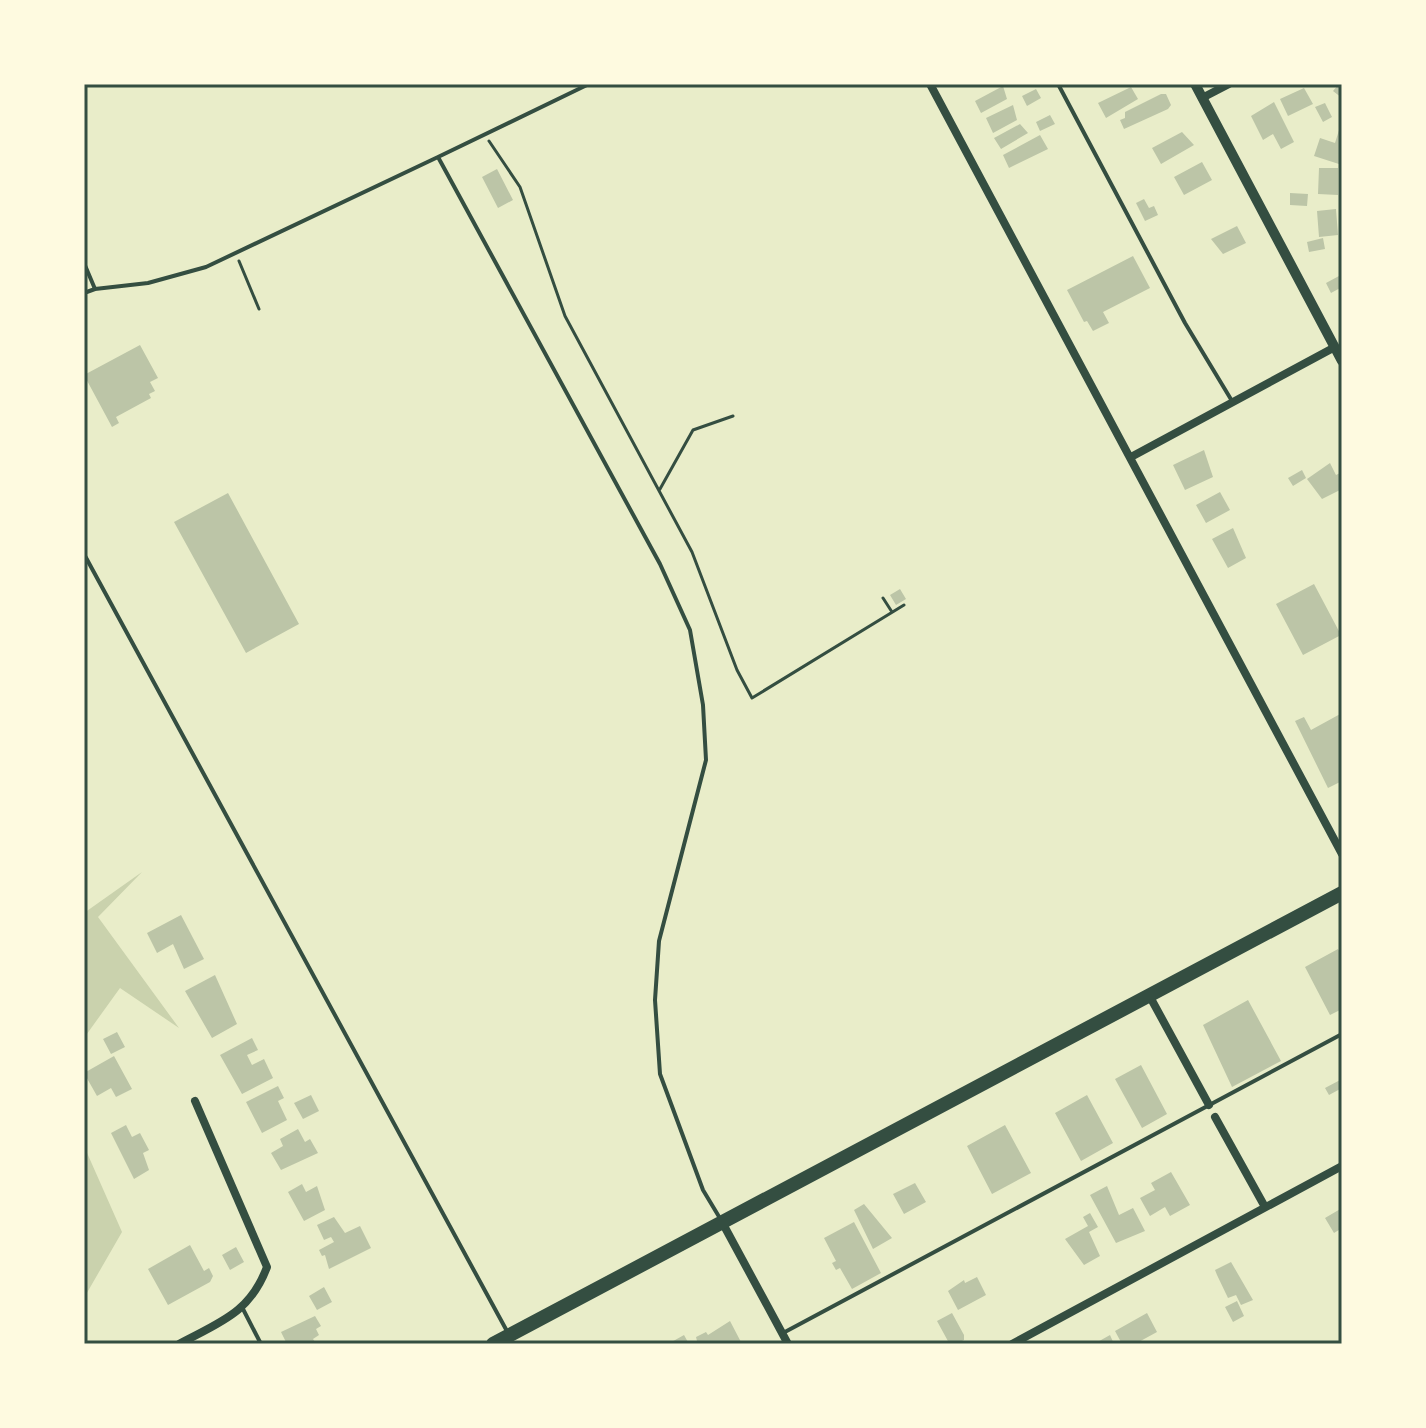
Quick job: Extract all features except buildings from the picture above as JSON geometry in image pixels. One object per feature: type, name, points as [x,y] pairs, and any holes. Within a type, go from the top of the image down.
[{"type":"highway","points":[[493,1344],[512,1340],[722,1222],[1342,893]]},
{"type":"street","points":[[930,84],[1342,854]]},
{"type":"street","points":[[1195,84],[1342,360]]},
{"type":"street","points":[[1202,98],[1229,84]]},
{"type":"street","points":[[1131,457],[1335,347]]},
{"type":"street","points":[[1149,995],[1209,1105]]},
{"type":"street","points":[[179,1344],[243,1309],[259,1290],[267,1267],[195,1101]]},
{"type":"street","points":[[1215,1117],[1265,1207]]},
{"type":"street","points":[[1012,1344],[1342,1166]]},
{"type":"street","points":[[722,1222],[788,1344]]},
{"type":"lane","points":[[84,293],[148,283],[206,267],[589,84]]},
{"type":"lane","points":[[1058,84],[1203,355],[1233,402]]},
{"type":"lane","points":[[438,157],[660,564],[690,630],[703,705],[706,760],[659,941],[655,1000],[660,1074],[703,1190],[722,1222]]},
{"type":"lane","points":[[84,263],[95,289]]},
{"type":"lane","points":[[84,554],[512,1340]]},
{"type":"lane","points":[[783,1333],[1342,1034]]},
{"type":"lane","points":[[243,1309],[261,1344]]},
{"type":"path","points":[[484,134],[520,187],[565,316],[692,552],[737,670],[752,698],[904,605]]},
{"type":"path","points":[[235,253],[259,309]]},
{"type":"path","points":[[660,489],[693,430],[733,416]]},
{"type":"path","points":[[883,598],[892,612]]},
{"type":"green space","points":[[142,872],[98,917],[179,1028],[120,988],[84,1038],[84,913]]},
{"type":"green space","points":[[84,1146],[122,1232],[84,1298]]}]
